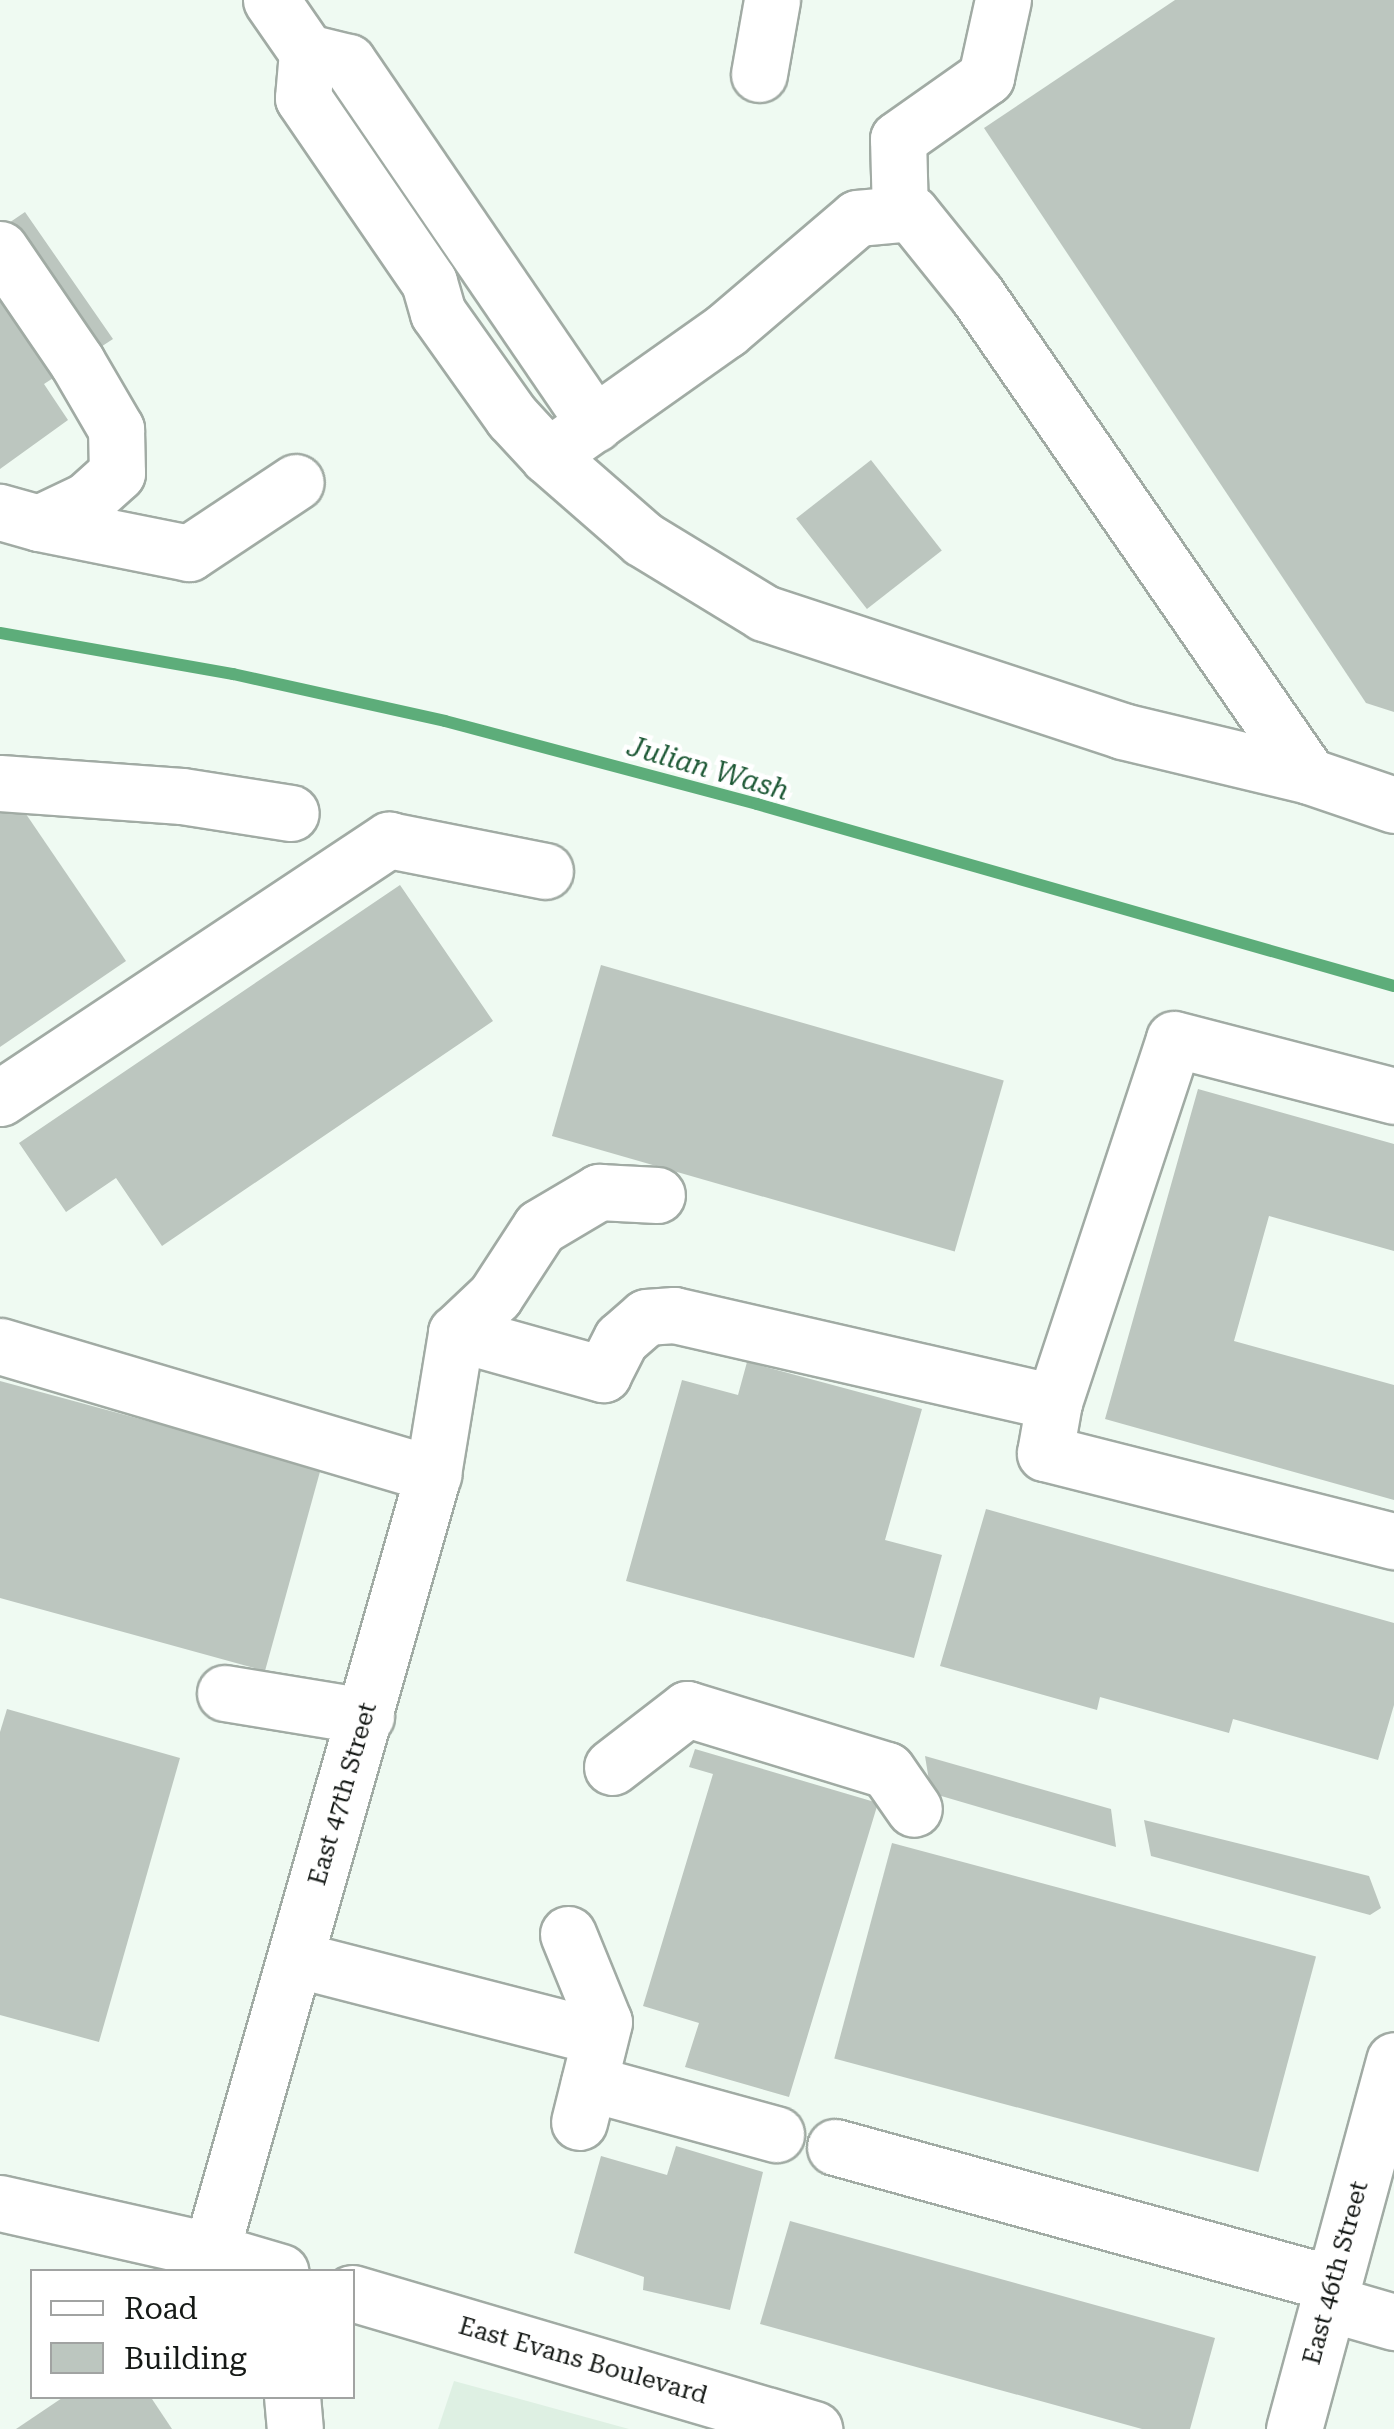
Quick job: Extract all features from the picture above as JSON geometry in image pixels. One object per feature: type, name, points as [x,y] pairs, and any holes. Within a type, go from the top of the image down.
[{"type":"street","points":[[271,0],[307,52],[303,98],[429,282],[438,313],[499,400],[548,456],[643,539],[764,613],[1122,731],[1309,776],[1394,805]]},
{"type":"street","points":[[760,74],[772,0]]},
{"type":"street","points":[[900,214],[898,139],[986,77],[1004,0]]},
{"type":"street","points":[[307,52],[348,62],[595,424]]},
{"type":"street","points":[[548,456],[726,330],[857,218],[911,212],[977,295],[1309,776]]},
{"type":"street","points":[[0,249],[78,362],[116,429],[117,473],[87,500],[19,517]]},
{"type":"street","points":[[438,313],[496,274]]},
{"type":"street","points":[[19,517],[189,553],[296,482]]},
{"type":"street","points":[[0,783],[182,796],[291,813]]},
{"type":"street","points":[[0,1098],[389,840],[545,871]]},
{"type":"street","points":[[1394,1096],[1174,1039],[1054,1402],[1045,1453],[1394,1541]]},
{"type":"street","points":[[456,1333],[496,1296],[540,1227],[599,1192],[657,1195]]},
{"type":"street","points":[[456,1333],[603,1374],[621,1339],[646,1317],[674,1314],[1054,1402]]},
{"type":"street","name":"East 47th Street","points":[[212,2251],[432,1474],[456,1333]]},
{"type":"street","points":[[0,1346],[432,1474]]},
{"type":"street","points":[[225,1693],[366,1716]]},
{"type":"street","points":[[612,1767],[687,1708],[887,1770],[914,1809]]},
{"type":"street","points":[[568,1934],[593,2066]]},
{"type":"street","points":[[295,1959],[776,2134]]},
{"type":"street","name":"East 46th Street","points":[[1294,2429],[1394,2060]]},
{"type":"street","points":[[835,2147],[1331,2294],[1394,2322]]},
{"type":"street","points":[[0,2203],[212,2251],[271,2269]]},
{"type":"street","name":"East Evans Boulevard","points":[[355,2294],[814,2429]]},
{"type":"street","points":[[292,2399],[295,2429]]},
{"type":"shaded area","points":[[454,2381],[629,2429],[438,2429]]},
{"type":"building","points":[[1175,0],[1394,0],[1394,712],[1366,703],[984,128]]},
{"type":"building","points":[[25,212],[113,339],[44,384],[68,420],[0,469],[0,229]]},
{"type":"building","points":[[871,460],[942,551],[867,609],[796,518]]},
{"type":"building","points":[[11,792],[126,961],[0,1047],[0,800]]},
{"type":"building","points":[[400,885],[493,1021],[162,1246],[116,1178],[66,1212],[19,1143]]},
{"type":"building","points":[[601,965],[1004,1080],[955,1252],[552,1136]]},
{"type":"building","points":[[1198,1089],[1394,1144],[1394,1251],[1269,1216],[1234,1341],[1394,1385],[1394,1500],[1105,1419]]},
{"type":"building","points":[[747,1362],[922,1409],[885,1540],[942,1555],[914,1658],[626,1581],[682,1380],[738,1395]]},
{"type":"building","points":[[0,1381],[321,1468],[265,1671],[0,1598]]},
{"type":"building","points":[[986,1509],[1394,1623],[1394,1705],[1378,1760],[1233,1719],[1229,1733],[1100,1697],[1097,1710],[940,1666]]},
{"type":"building","points":[[7,1709],[180,1758],[99,2042],[0,2015],[0,1732]]},
{"type":"building","points":[[695,1749],[878,1803],[789,2097],[685,2067],[699,2023],[643,2006],[713,1774],[689,1767]]},
{"type":"building","points":[[925,1756],[1111,1809],[1116,1847],[931,1793]]},
{"type":"building","points":[[1144,1820],[1369,1876],[1381,1908],[1370,1915],[1151,1856]]},
{"type":"building","points":[[892,1843],[1316,1957],[1258,2172],[834,2058]]},
{"type":"building","points":[[676,2146],[763,2172],[730,2310],[643,2290],[644,2277],[574,2253],[601,2156],[667,2175]]},
{"type":"building","points":[[790,2221],[1215,2338],[1190,2429],[1142,2429],[760,2324]]},
{"type":"building","points":[[61,2399],[152,2399],[172,2429],[16,2429]]},
{"type":"waterway","name":"Julian Wash","points":[[0,633],[233,674],[445,721],[757,804],[1394,986]]}]
